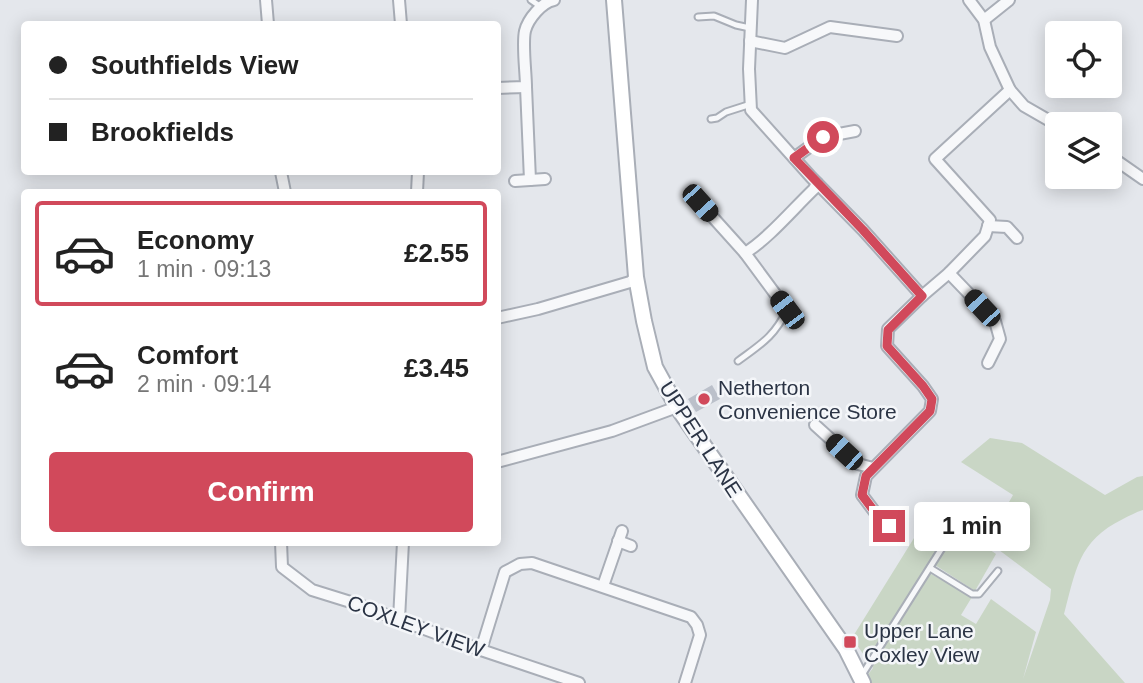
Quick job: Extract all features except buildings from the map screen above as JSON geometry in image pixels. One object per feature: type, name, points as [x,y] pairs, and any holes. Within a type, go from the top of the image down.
[{"type":"main road","name":"UPPER LANE","points":[[614,0],[636,277],[643,321],[655,367],[677,407],[846,649],[862,680]]},
{"type":"street","points":[[266,0],[268,21]]},
{"type":"street","points":[[399,0],[401,21]]},
{"type":"street","points":[[530,180],[525,30],[535,12],[549,0],[554,0]]},
{"type":"street","points":[[752,0],[749,69],[751,110],[922,296]]},
{"type":"street","points":[[969,0],[984,20],[990,47],[1010,90],[1024,106],[1045,118]]},
{"type":"street","points":[[984,20],[1009,0]]},
{"type":"street","points":[[750,41],[785,48],[830,27],[898,36]]},
{"type":"street","points":[[501,88],[526,87]]},
{"type":"street","points":[[889,526],[862,495],[864,480],[873,468],[922,422],[930,411],[932,399],[887,346],[888,330],[985,236],[990,220],[935,159],[1010,90]]},
{"type":"street","points":[[794,158],[823,137],[855,131]]},
{"type":"street","points":[[1122,164],[1143,179]]},
{"type":"street","points":[[515,181],[545,179]]},
{"type":"street","points":[[745,253],[814,189],[817,183]]},
{"type":"street","points":[[700,203],[745,253],[787,310]]},
{"type":"street","points":[[988,226],[1007,228],[1017,238]]},
{"type":"street","points":[[949,273],[995,321],[1000,339],[988,363]]},
{"type":"street","points":[[501,317],[590,294],[630,282],[636,277]]},
{"type":"street","points":[[501,461],[612,432],[677,407]]},
{"type":"street","points":[[815,425],[858,464],[873,468]]},
{"type":"street","points":[[603,586],[620,536],[631,546]]},
{"type":"street","name":"COXLEY VIEW","points":[[281,546],[282,567],[312,590],[579,683]]},
{"type":"street","points":[[399,619],[403,546]]},
{"type":"street","points":[[481,650],[505,572],[520,564],[531,563],[691,617],[700,635],[685,683]]},
{"type":"lane","points":[[531,0],[541,7]]},
{"type":"lane","points":[[698,17],[714,16],[750,28]]},
{"type":"lane","points":[[711,119],[751,104]]},
{"type":"lane","points":[[738,361],[769,338],[787,310]]},
{"type":"lane","name":"UPPER LANE","points":[[862,680],[966,510]]},
{"type":"lane","points":[[930,568],[972,594],[979,594],[998,571]]},
{"type":"green space","points":[[990,438],[1022,443],[1105,495],[1143,476],[1143,510],[1108,528],[1088,547],[1076,570],[1064,614],[1125,683],[869,683],[866,677],[873,668],[852,638],[932,509],[953,523],[924,570],[972,597],[961,615],[976,624],[991,599],[1036,632],[1023,679],[1050,600],[1051,589],[987,541],[1013,495],[961,462]]},
{"type":"green space","points":[[958,527],[996,554],[975,591],[935,565]]},
{"type":"place","name":"Netherton Convenience Store","points":[[704,399]]},
{"type":"place","name":"Upper Lane Coxley View","points":[[850,642]]},
{"type":"route","points":[[823,137],[794,158],[922,296],[888,330],[887,346],[932,399],[930,411],[864,480],[862,495],[889,526]]}]
